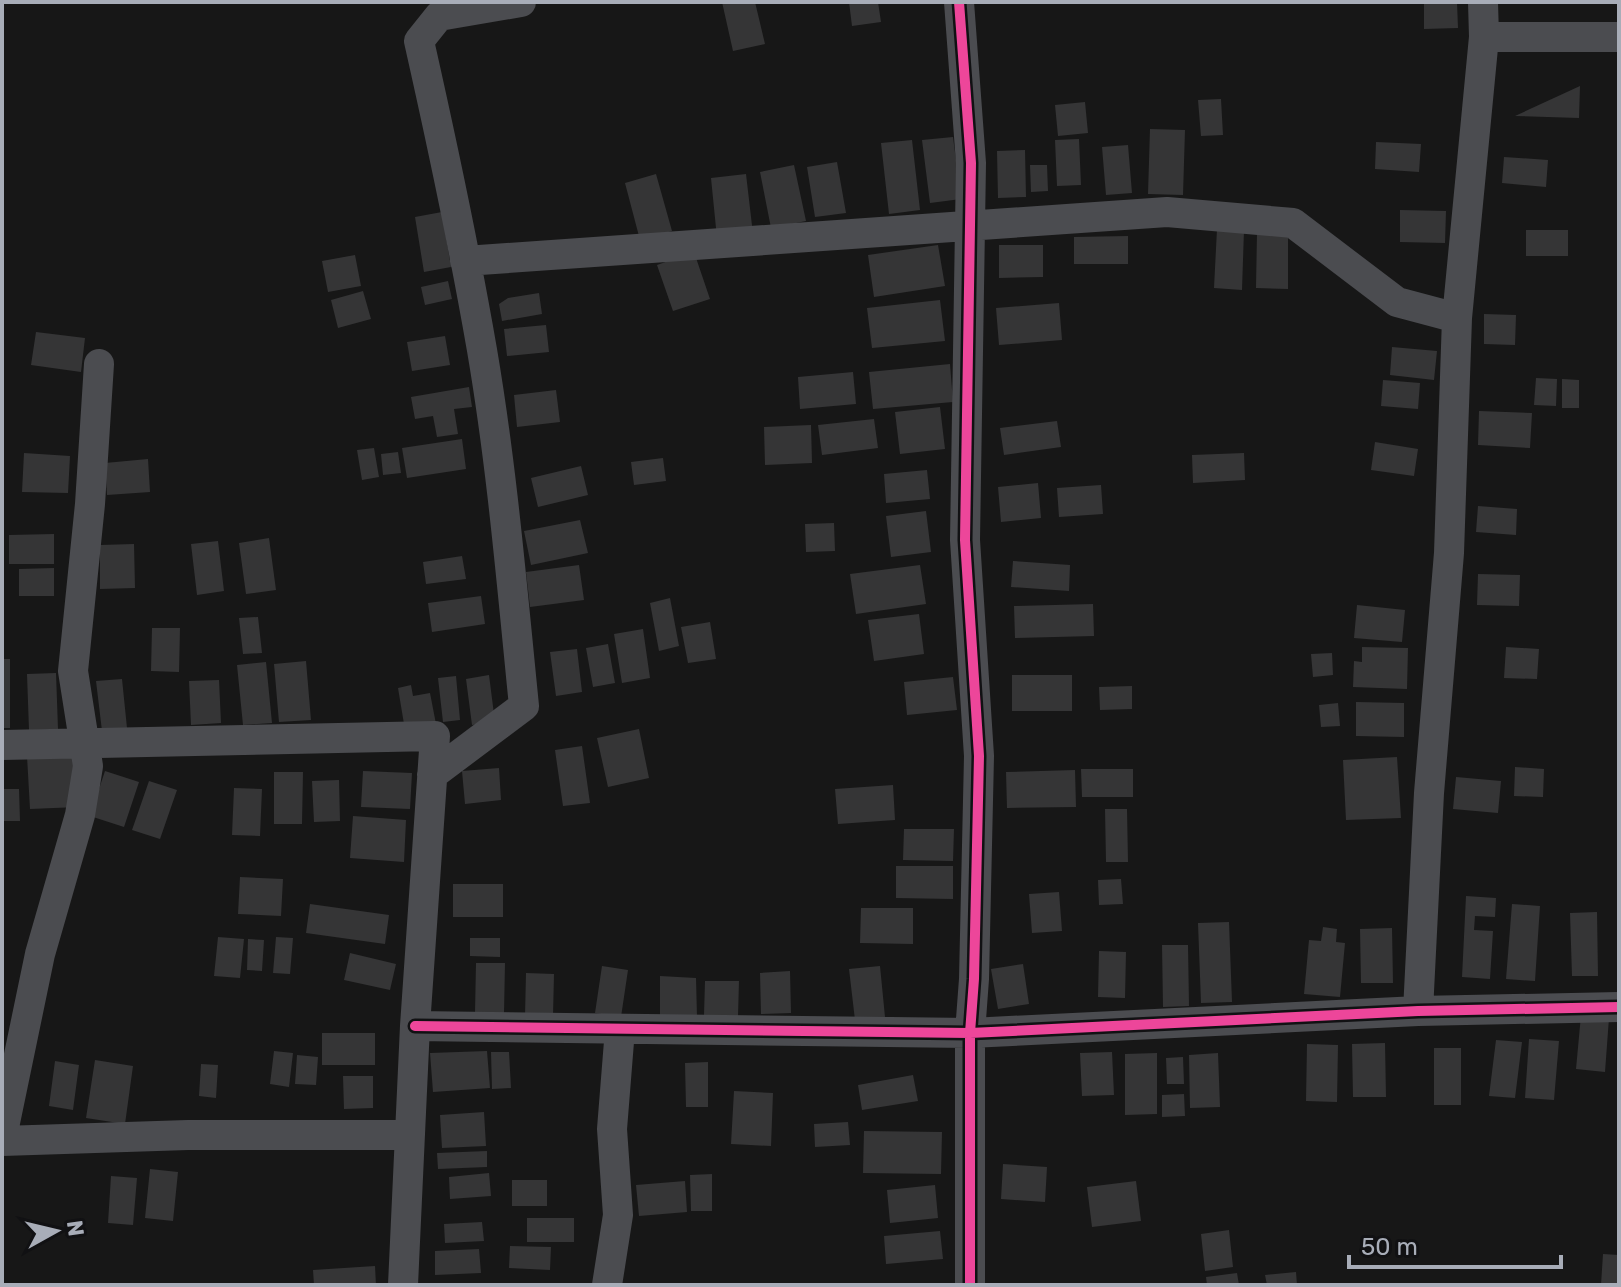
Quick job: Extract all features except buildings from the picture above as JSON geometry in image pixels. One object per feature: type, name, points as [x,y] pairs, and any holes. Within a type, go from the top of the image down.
[{"type":"street","points":[[432,775],[524,706],[484,368],[450,178],[419,41],[439,16],[521,2]]},
{"type":"street","points":[[959,2],[971,163],[965,540],[979,756],[970,1033],[970,1285]]},
{"type":"street","points":[[1418,1011],[1429,793],[1449,553],[1457,318],[1484,37],[1483,2]]},
{"type":"street","points":[[1484,37],[1619,37]]},
{"type":"street","points":[[465,261],[1167,212],[1293,223],[1397,302],[1457,318]]},
{"type":"street","points":[[99,364],[90,504],[73,671],[88,766],[80,815],[40,954],[2,1139],[410,1135]]},
{"type":"street","points":[[2,745],[435,736],[415,1026],[403,1285]]},
{"type":"street","points":[[415,1026],[970,1033],[1418,1011],[1619,1007]]},
{"type":"street","points":[[607,1285],[618,1215],[612,1129],[620,1029]]},
{"type":"cycle path","points":[[959,2],[971,163],[965,540],[979,756],[970,1033],[970,1285]]},
{"type":"cycle path","points":[[415,1026],[970,1033],[1418,1011],[1619,1007]]}]
